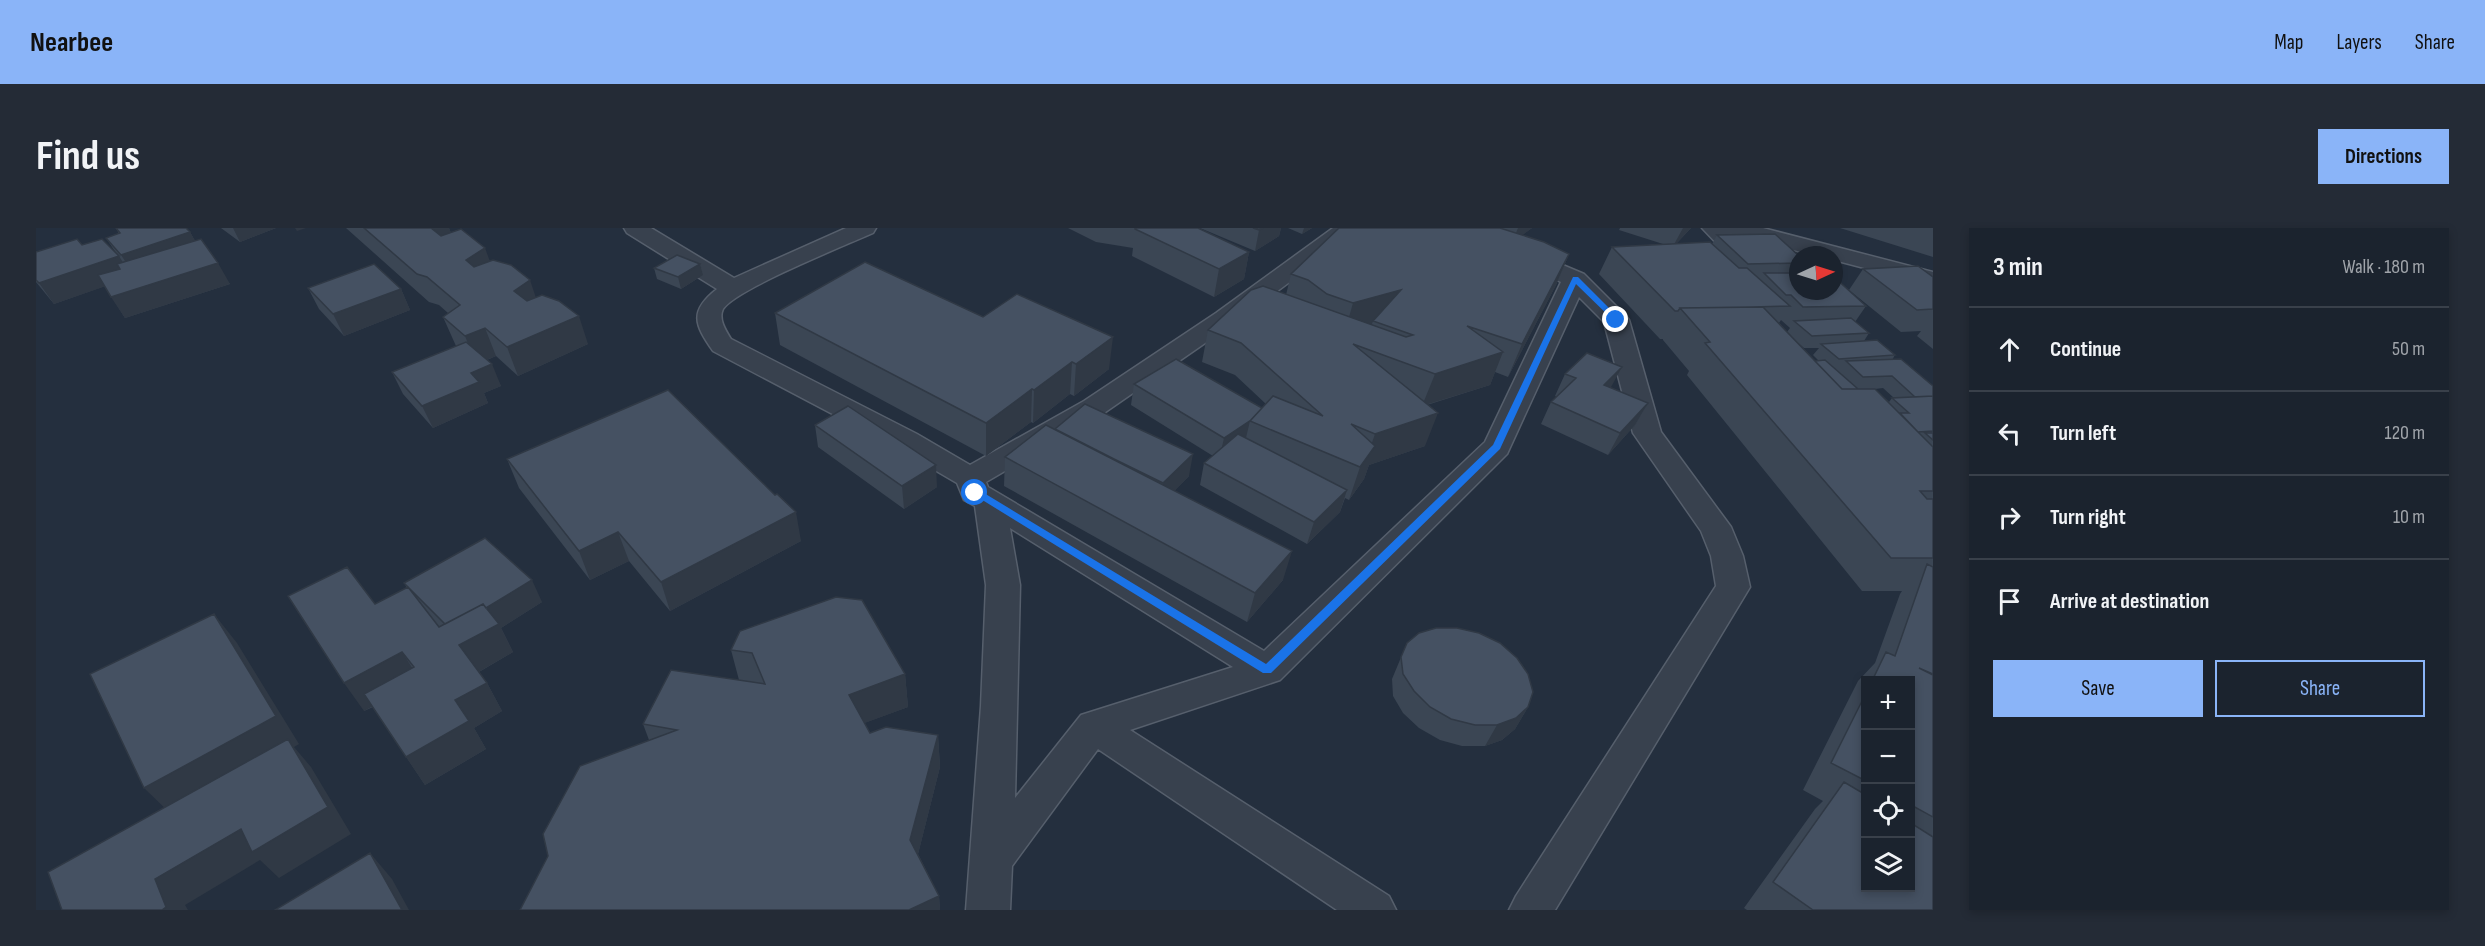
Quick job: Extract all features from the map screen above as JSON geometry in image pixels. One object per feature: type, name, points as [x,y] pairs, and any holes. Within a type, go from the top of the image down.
[{"type":"street","points":[[635,228],[733,288]]},
{"type":"street","points":[[865,228],[733,288],[715,302],[709,313],[709,328],[722,345],[907,441],[980,490],[1267,670]]},
{"type":"street","points":[[980,490],[1094,407],[1225,318],[1348,228]]},
{"type":"street","points":[[1436,228],[1538,263],[1575,279],[1616,320],[1647,433],[1714,527],[1726,553],[1733,587],[1531,910]]},
{"type":"street","points":[[1713,228],[1770,285]]},
{"type":"street","points":[[1736,228],[1933,279]]},
{"type":"street","points":[[991,860],[1094,726],[1267,670],[1497,447],[1575,279]]},
{"type":"street","points":[[980,490],[1003,585],[1000,706],[988,910]]},
{"type":"street","points":[[1094,726],[1374,910]]},
{"type":"building","points":[[116,228],[186,228],[190,232],[121,255],[106,238],[120,233]]},
{"type":"building","points":[[364,228],[431,228],[441,236],[461,229],[485,248],[466,260],[474,267],[493,260],[511,265],[530,280],[514,291],[527,301],[542,295],[559,301],[579,316],[507,347],[485,328],[465,336],[443,317],[460,305],[427,277],[417,274]]},
{"type":"building","points":[[1135,228],[1198,228],[1249,252],[1219,269]]},
{"type":"building","points":[[1339,228],[1500,228],[1544,242],[1569,254],[1522,344],[1467,326],[1503,352],[1435,374],[1353,344],[1438,413],[1375,434],[1351,424],[1375,446],[1360,467],[1250,421],[1273,396],[1323,416],[1241,343],[1208,330],[1251,290],[1263,286],[1406,337],[1413,335],[1373,321],[1401,290],[1353,303],[1327,294],[1308,280],[1291,274]]},
{"type":"building","points":[[1775,234],[1789,247],[1789,263],[1748,264],[1717,235]]},
{"type":"building","points":[[77,239],[82,245],[102,239],[119,256],[39,283],[36,280],[36,252]]},
{"type":"building","points":[[201,239],[218,263],[111,297],[98,275],[120,269],[117,264]]},
{"type":"building","points":[[1710,242],[1739,268],[1747,268],[1790,306],[1680,308],[1675,311],[1612,247]]},
{"type":"building","points":[[677,255],[700,264],[678,277],[654,268]]},
{"type":"building","points":[[865,262],[983,317],[1017,294],[1113,337],[1076,364],[1072,362],[1034,390],[1032,389],[986,423],[775,313]]},
{"type":"building","points":[[374,264],[401,289],[333,314],[308,288]]},
{"type":"building","points":[[1918,266],[1933,277],[1933,309],[1917,310],[1863,269]]},
{"type":"building","points":[[1764,273],[1789,273],[1789,295],[1786,295]]},
{"type":"building","points":[[1843,285],[1866,306],[1803,307],[1796,300],[1843,300]]},
{"type":"building","points":[[1763,307],[1842,389],[1875,389],[1933,447],[1933,491],[1920,491],[1927,499],[1933,499],[1933,558],[1891,558],[1705,343],[1710,342],[1680,308]]},
{"type":"building","points":[[1851,318],[1869,333],[1812,336],[1794,321]]},
{"type":"building","points":[[1877,340],[1895,355],[1839,359],[1821,344]]},
{"type":"building","points":[[466,342],[492,364],[471,373],[479,382],[422,406],[392,372]]},
{"type":"building","points":[[1587,353],[1622,367],[1604,385],[1648,403],[1620,433],[1551,402],[1576,378],[1565,374]]},
{"type":"building","points":[[1176,359],[1262,408],[1251,420],[1224,438],[1134,384]]},
{"type":"building","points":[[1901,359],[1933,386],[1933,396],[1915,397],[1892,376],[1863,377],[1846,361]]},
{"type":"building","points":[[1825,360],[1858,389],[1842,389],[1815,361]]},
{"type":"building","points":[[668,390],[775,495],[777,494],[796,512],[661,582],[618,532],[579,551],[507,459]]},
{"type":"building","points":[[1933,396],[1933,431],[1918,432],[1900,413],[1909,413],[1892,398]]},
{"type":"building","points":[[1085,404],[1193,454],[1163,483],[1055,429]]},
{"type":"building","points":[[848,406],[936,465],[902,486],[815,425]]},
{"type":"building","points":[[1046,425],[1292,551],[1255,593],[1005,457]]},
{"type":"building","points":[[1925,433],[1933,433],[1933,440]]},
{"type":"building","points":[[1238,434],[1347,490],[1314,522],[1204,463]]},
{"type":"building","points":[[485,538],[532,580],[486,608],[483,604],[445,624],[404,583]]},
{"type":"building","points":[[1927,564],[1933,567],[1933,674],[1919,668],[1933,675],[1933,817],[1915,807],[1915,676],[1874,676],[1886,652],[1895,656]]},
{"type":"building","points":[[347,567],[375,604],[408,587],[439,627],[483,604],[499,624],[459,645],[487,683],[455,700],[469,721],[406,757],[364,694],[414,667],[402,652],[344,683],[288,596]]},
{"type":"building","points":[[836,597],[862,600],[905,674],[849,695],[870,733],[886,727],[938,735],[910,840],[939,896],[909,910],[520,910],[548,856],[543,834],[580,766],[677,730],[643,724],[671,670],[765,684],[752,653],[731,650],[740,631]]},
{"type":"building","points":[[214,614],[276,716],[144,788],[90,674]]},
{"type":"building","points":[[1436,628],[1457,628],[1479,633],[1500,643],[1517,658],[1528,674],[1533,692],[1528,707],[1516,718],[1497,725],[1475,725],[1451,719],[1430,707],[1414,691],[1403,674],[1401,657],[1407,643],[1419,633]]},
{"type":"building","points":[[1861,703],[1861,778],[1831,763]]},
{"type":"building","points":[[288,739],[328,807],[252,852],[241,829],[155,879],[166,907],[162,910],[62,910],[48,872]]},
{"type":"building","points":[[1844,782],[1861,792],[1861,892],[1915,892],[1915,826],[1933,837],[1933,910],[1813,910],[1773,882]]},
{"type":"building","points":[[370,853],[402,910],[275,910]]},
{"type":"route","points":[[975,493],[1267,670],[1497,447],[1575,279],[1616,320]]}]
